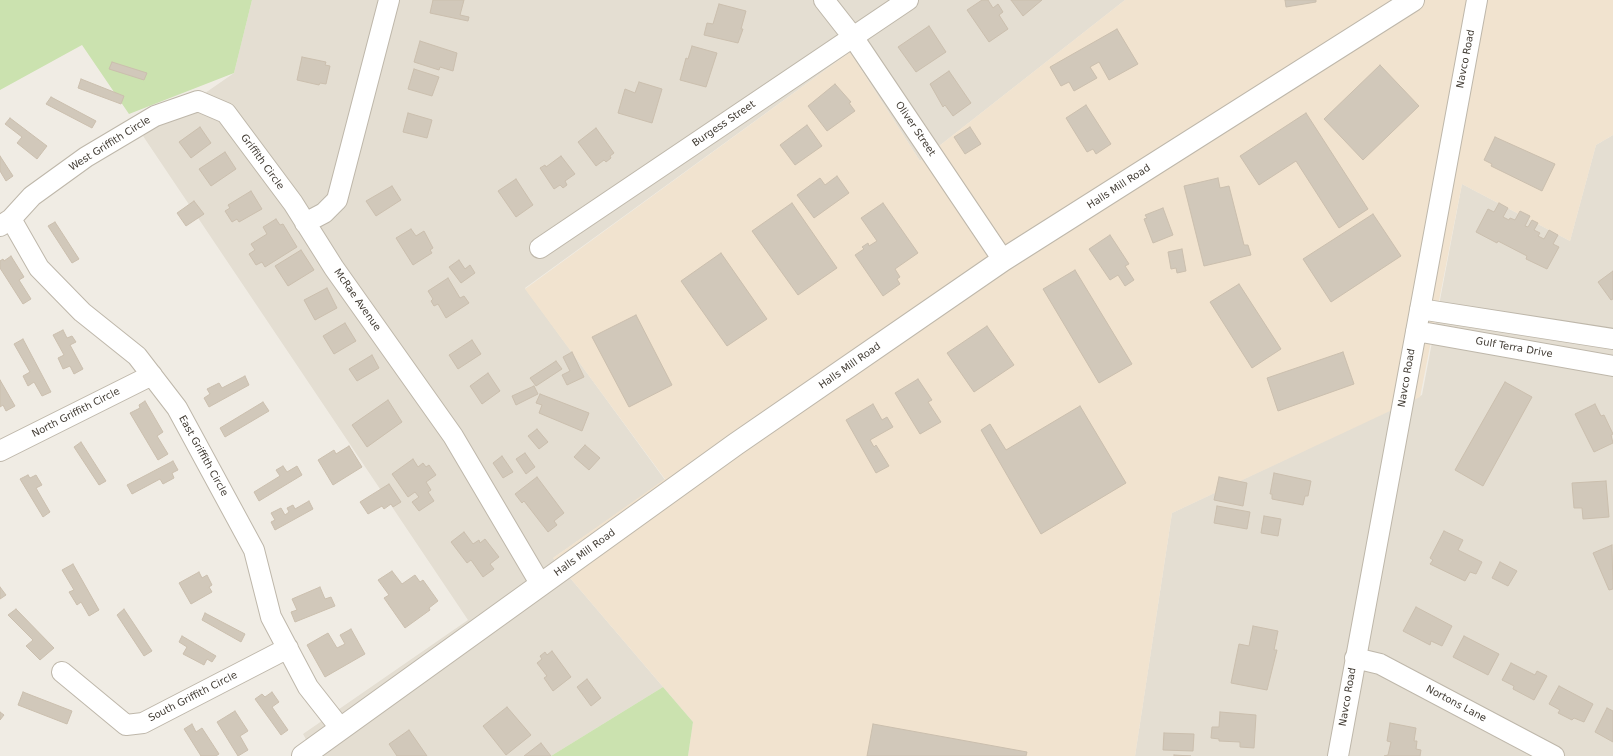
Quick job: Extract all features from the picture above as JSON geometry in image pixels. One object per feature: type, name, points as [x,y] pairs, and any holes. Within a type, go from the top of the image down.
[{"type":"street","points":[[305,223],[324,213],[337,200],[390,0]]},
{"type":"street","name":"Oliver Street","points":[[824,0],[853,37],[1004,260]]},
{"type":"street","name":"Burgess Street","points":[[540,248],[908,0]]},
{"type":"street","name":"Halls Mill Road","points":[[303,756],[736,444],[1004,260],[1413,0]]},
{"type":"street","name":"Navco Road","points":[[1338,756],[1477,0]]},
{"type":"street","name":"West Griffith Circle","points":[[6,223],[32,196],[86,157],[155,116],[198,101],[213,108]]},
{"type":"street","name":"Griffith Circle","points":[[213,108],[226,113],[305,223]]},
{"type":"street","name":"East Griffith Circle","points":[[6,223],[39,268],[82,312],[137,356],[177,408],[254,550],[271,617],[308,687],[341,729]]},
{"type":"street","name":"McRae Avenue","points":[[305,223],[334,268],[453,436],[541,585]]},
{"type":"street","points":[[1420,309],[1613,339]]},
{"type":"street","name":"Gulf Terra Drive","points":[[1416,331],[1613,366]]},
{"type":"street","name":"North Griffith Circle","points":[[0,451],[152,375]]},
{"type":"street","name":"South Griffith Circle","points":[[62,672],[126,725],[143,723],[288,648]]},
{"type":"street","name":"Nortons Lane","points":[[1355,658],[1380,664],[1554,756]]},
{"type":"shaded area","points":[[252,0],[1125,0],[920,161],[850,52],[525,288],[665,480],[553,558],[663,687],[551,756],[315,756],[303,734],[468,620],[143,136],[234,73]]},
{"type":"shaded area","points":[[1125,0],[1613,0],[1613,135],[1596,145],[1570,241],[1462,184],[1420,397],[1172,513],[1135,756],[688,756],[693,722],[553,558],[665,479],[525,289],[850,52],[920,161]]},
{"type":"shaded area","points":[[1613,135],[1613,756],[1135,756],[1172,513],[1422,395],[1462,184],[1570,241],[1596,145]]},
{"type":"green space","points":[[0,0],[252,0],[234,73],[129,114],[82,45],[0,90]]},
{"type":"green space","points":[[663,687],[693,722],[688,756],[551,756]]},
{"type":"building","points":[[433,0],[464,0],[460,15],[469,17],[468,21],[430,13]]},
{"type":"building","points":[[982,0],[988,0],[993,8],[998,4],[1003,12],[999,15],[1008,29],[989,42],[967,10]]},
{"type":"building","points":[[1011,0],[1042,0],[1023,16]]},
{"type":"building","points":[[1285,0],[1316,0],[1316,2],[1286,7]]},
{"type":"building","points":[[719,4],[746,11],[741,29],[743,29],[738,43],[704,35],[707,23],[713,24]]},
{"type":"building","points":[[929,26],[946,52],[916,72],[898,47]]},
{"type":"building","points":[[1117,29],[1138,64],[1109,80],[1099,62],[1090,67],[1097,78],[1074,91],[1069,82],[1061,86],[1050,67]]},
{"type":"building","points":[[420,41],[457,53],[453,71],[440,67],[439,70],[414,62]]},
{"type":"building","points":[[692,46],[717,53],[706,87],[680,80],[686,58],[688,59]]},
{"type":"building","points":[[302,57],[326,62],[325,65],[330,66],[326,84],[320,83],[319,85],[297,80]]},
{"type":"building","points":[[112,62],[147,73],[144,80],[109,69]]},
{"type":"building","points":[[1380,65],[1419,106],[1363,160],[1324,119]]},
{"type":"building","points":[[414,69],[439,77],[432,96],[408,89]]},
{"type":"building","points":[[949,71],[971,103],[953,116],[945,105],[943,107],[930,84]]},
{"type":"building","points":[[81,79],[124,96],[121,104],[78,88]]},
{"type":"building","points":[[639,82],[662,89],[652,123],[618,113],[625,89],[635,93]]},
{"type":"building","points":[[835,84],[851,102],[849,103],[855,111],[827,131],[808,106]]},
{"type":"building","points":[[51,97],[96,121],[92,128],[46,104]]},
{"type":"building","points":[[1086,105],[1111,144],[1096,154],[1093,149],[1087,152],[1066,118]]},
{"type":"building","points":[[408,113],[432,120],[427,138],[403,132]]},
{"type":"building","points":[[1306,113],[1368,209],[1339,228],[1296,161],[1259,185],[1240,156]]},
{"type":"building","points":[[10,118],[47,146],[37,159],[17,143],[22,137],[5,124]]},
{"type":"building","points":[[807,125],[822,146],[795,165],[780,145]]},
{"type":"building","points":[[200,127],[211,143],[191,158],[179,142]]},
{"type":"building","points":[[970,127],[981,144],[965,154],[954,137]]},
{"type":"building","points":[[596,128],[614,153],[606,162],[604,160],[596,166],[578,142]]},
{"type":"building","points":[[1495,137],[1555,164],[1542,191],[1491,166],[1492,164],[1484,160]]},
{"type":"building","points":[[225,152],[236,169],[211,186],[199,169]]},
{"type":"building","points":[[0,156],[13,176],[6,181],[0,171]]},
{"type":"building","points":[[561,156],[575,174],[565,181],[567,185],[563,188],[560,185],[554,189],[540,168],[545,165],[546,167]]},
{"type":"building","points":[[837,176],[849,193],[814,218],[797,195],[820,178],[825,185]]},
{"type":"building","points":[[1218,178],[1220,188],[1229,186],[1244,245],[1248,245],[1251,255],[1204,266],[1184,186]]},
{"type":"building","points":[[516,179],[533,205],[516,217],[498,191]]},
{"type":"building","points":[[392,186],[401,200],[376,216],[366,201]]},
{"type":"building","points":[[251,191],[262,209],[239,222],[237,219],[232,222],[225,211],[230,208],[228,205]]},
{"type":"building","points":[[194,201],[204,214],[186,226],[177,213]]},
{"type":"building","points":[[792,203],[837,268],[798,295],[752,231]]},
{"type":"building","points":[[883,203],[918,253],[895,269],[900,277],[897,279],[900,284],[883,296],[855,255],[864,249],[862,247],[868,243],[869,246],[877,241],[861,218]]},
{"type":"building","points":[[1499,203],[1508,208],[1503,217],[1509,220],[1510,218],[1515,220],[1520,211],[1530,216],[1525,226],[1528,227],[1532,220],[1538,223],[1534,230],[1540,233],[1538,236],[1544,239],[1549,230],[1558,235],[1553,244],[1559,247],[1547,269],[1526,259],[1527,256],[1498,241],[1497,243],[1476,232],[1488,209],[1494,212]]},
{"type":"building","points":[[1163,208],[1173,235],[1153,243],[1144,219],[1147,218],[1145,215]]},
{"type":"building","points":[[1373,214],[1401,256],[1331,302],[1303,259]]},
{"type":"building","points":[[276,219],[280,225],[283,224],[297,247],[265,267],[262,262],[256,265],[249,254],[255,250],[251,244],[267,234],[263,227]]},
{"type":"building","points":[[55,222],[79,259],[72,263],[48,226]]},
{"type":"building","points":[[411,229],[416,236],[424,231],[433,248],[430,250],[432,253],[413,265],[396,238]]},
{"type":"building","points":[[1110,235],[1129,264],[1125,266],[1134,280],[1125,286],[1118,275],[1110,280],[1089,249]]},
{"type":"building","points":[[1182,249],[1186,271],[1177,273],[1176,268],[1171,269],[1168,252]]},
{"type":"building","points":[[301,250],[314,270],[288,286],[275,266]]},
{"type":"building","points":[[721,253],[767,319],[727,346],[681,281]]},
{"type":"building","points":[[11,256],[24,277],[19,280],[31,299],[23,304],[0,268],[0,261],[3,259],[4,261]]},
{"type":"building","points":[[459,260],[465,269],[470,265],[475,273],[461,283],[449,267]]},
{"type":"building","points":[[1075,270],[1132,364],[1099,383],[1043,289]]},
{"type":"building","points":[[1613,271],[1613,299],[1611,300],[1598,282]]},
{"type":"building","points":[[448,278],[460,298],[464,296],[469,303],[446,318],[438,304],[434,306],[431,301],[433,299],[428,291]]},
{"type":"building","points":[[1239,284],[1281,349],[1252,368],[1210,302]]},
{"type":"building","points":[[327,288],[337,308],[315,320],[304,300]]},
{"type":"building","points":[[636,315],[672,385],[629,407],[592,337]]},
{"type":"building","points":[[345,323],[356,341],[334,354],[323,336]]},
{"type":"building","points":[[987,326],[1014,365],[974,392],[947,353]]},
{"type":"building","points":[[63,330],[67,338],[72,336],[76,342],[70,345],[83,369],[74,374],[70,366],[63,369],[58,358],[64,355],[53,335]]},
{"type":"building","points":[[23,339],[51,392],[42,396],[34,382],[28,386],[23,376],[30,372],[14,344]]},
{"type":"building","points":[[472,340],[481,354],[458,369],[449,355]]},
{"type":"building","points":[[572,352],[584,377],[567,385],[562,375],[570,371],[563,357]]},
{"type":"building","points":[[1343,352],[1354,384],[1278,411],[1267,378]]},
{"type":"building","points":[[372,355],[379,368],[357,381],[349,369]]},
{"type":"building","points":[[556,361],[562,369],[536,386],[530,378]]},
{"type":"building","points":[[488,373],[500,391],[482,404],[470,386]]},
{"type":"building","points":[[245,376],[249,385],[209,407],[204,398],[210,394],[207,389],[219,383],[222,388]]},
{"type":"building","points":[[918,379],[932,400],[928,402],[941,422],[920,434],[895,393]]},
{"type":"building","points":[[0,380],[15,406],[6,411],[3,405],[0,407]]},
{"type":"building","points":[[1505,382],[1532,397],[1483,486],[1455,470]]},
{"type":"building","points":[[534,386],[538,394],[516,405],[512,396]]},
{"type":"building","points":[[540,394],[589,413],[582,431],[539,413],[542,405],[536,403]]},
{"type":"building","points":[[388,400],[402,422],[367,447],[352,425]]},
{"type":"building","points":[[145,401],[163,432],[157,436],[168,454],[158,460],[130,413],[140,408],[139,405]]},
{"type":"building","points":[[263,402],[269,411],[225,437],[220,428]]},
{"type":"building","points":[[873,404],[882,420],[887,417],[893,427],[870,440],[874,447],[876,445],[889,466],[876,473],[846,420]]},
{"type":"building","points":[[1595,404],[1601,416],[1604,415],[1613,434],[1611,435],[1613,443],[1594,452],[1575,414]]},
{"type":"building","points":[[1080,406],[1126,483],[1041,534],[981,430],[990,424],[1006,450]]},
{"type":"building","points":[[537,429],[548,442],[539,449],[528,436]]},
{"type":"building","points":[[81,442],[106,481],[99,485],[74,447]]},
{"type":"building","points":[[585,445],[600,458],[589,470],[574,457]]},
{"type":"building","points":[[349,446],[362,467],[333,485],[318,460],[334,450],[336,454]]},
{"type":"building","points":[[525,453],[535,467],[526,474],[516,459]]},
{"type":"building","points":[[502,456],[513,472],[503,478],[493,463]]},
{"type":"building","points":[[413,459],[418,467],[423,463],[426,467],[429,465],[436,475],[426,482],[431,490],[428,492],[434,501],[419,511],[412,502],[419,497],[415,492],[408,497],[392,474]]},
{"type":"building","points":[[173,461],[178,470],[172,473],[174,478],[163,484],[160,479],[132,494],[127,485]]},
{"type":"building","points":[[283,466],[287,472],[297,466],[302,475],[259,501],[254,492],[280,476],[276,470]]},
{"type":"building","points":[[1274,473],[1311,481],[1308,496],[1305,496],[1303,505],[1272,499],[1272,494],[1270,494]]},
{"type":"building","points":[[28,475],[30,478],[36,475],[42,485],[36,488],[50,512],[43,517],[20,479]]},
{"type":"building","points":[[537,477],[564,513],[554,521],[557,525],[548,532],[524,501],[522,503],[515,494]]},
{"type":"building","points":[[1219,477],[1247,483],[1243,506],[1214,500]]},
{"type":"building","points":[[1606,481],[1609,517],[1583,519],[1582,508],[1574,508],[1572,483]]},
{"type":"building","points":[[389,484],[401,502],[393,507],[391,504],[384,509],[382,506],[368,514],[360,502]]},
{"type":"building","points":[[309,501],[313,509],[275,530],[271,522],[275,520],[271,513],[281,508],[285,515],[289,512],[287,508],[293,505],[295,509]]},
{"type":"building","points":[[1217,506],[1250,512],[1247,529],[1214,523]]},
{"type":"building","points":[[1264,516],[1281,519],[1278,536],[1261,533]]},
{"type":"building","points":[[1444,531],[1463,540],[1458,550],[1482,562],[1476,574],[1470,572],[1465,581],[1430,564],[1433,560],[1430,558]]},
{"type":"building","points":[[464,532],[473,544],[479,540],[480,543],[485,539],[499,557],[490,564],[494,569],[483,577],[471,560],[467,563],[451,542]]},
{"type":"building","points":[[1612,545],[1613,589],[1609,590],[1593,553]]},
{"type":"building","points":[[1500,562],[1517,571],[1508,586],[1492,578]]},
{"type":"building","points":[[73,564],[99,610],[89,616],[81,602],[77,605],[69,592],[74,590],[62,570]]},
{"type":"building","points":[[392,571],[402,584],[415,575],[420,582],[423,580],[438,601],[429,608],[430,610],[405,628],[384,598],[389,595],[378,580]]},
{"type":"building","points":[[199,572],[202,578],[207,575],[212,585],[209,587],[212,592],[191,604],[179,583]]},
{"type":"building","points":[[0,587],[6,595],[0,599]]},
{"type":"building","points":[[320,587],[325,599],[331,597],[335,606],[295,622],[291,612],[297,610],[292,599]]},
{"type":"building","points":[[1416,607],[1452,626],[1442,646],[1431,641],[1430,645],[1403,631]]},
{"type":"building","points":[[16,609],[54,648],[40,660],[26,646],[33,640],[8,615]]},
{"type":"building","points":[[124,609],[152,651],[144,656],[117,615]]},
{"type":"building","points":[[205,613],[245,634],[241,642],[202,620]]},
{"type":"building","points":[[1253,626],[1278,631],[1274,650],[1277,650],[1267,690],[1231,683],[1239,644],[1249,646]]},
{"type":"building","points":[[351,629],[365,654],[325,677],[307,645],[328,633],[337,648],[345,644],[340,635]]},
{"type":"building","points":[[182,636],[216,656],[212,662],[207,659],[204,665],[183,654],[187,647],[179,642]]},
{"type":"building","points":[[1464,636],[1499,654],[1488,675],[1453,657]]},
{"type":"building","points":[[552,651],[571,677],[553,691],[544,678],[547,676],[537,663],[542,659],[540,656],[545,652],[547,655]]},
{"type":"building","points":[[1511,663],[1535,675],[1537,671],[1547,676],[1534,700],[1513,689],[1514,686],[1502,680]]},
{"type":"building","points":[[587,679],[601,698],[591,706],[577,687]]},
{"type":"building","points":[[1559,686],[1593,704],[1584,722],[1574,718],[1572,720],[1558,713],[1560,710],[1549,704]]},
{"type":"building","points":[[23,692],[72,711],[67,724],[18,705]]},
{"type":"building","points":[[272,692],[279,702],[272,707],[288,730],[281,735],[255,699],[262,694],[265,697]]},
{"type":"building","points":[[507,707],[531,735],[506,755],[483,726]]},
{"type":"building","points":[[1607,708],[1613,711],[1613,742],[1595,732]]},
{"type":"building","points":[[235,711],[248,731],[240,736],[248,750],[238,756],[217,722]]},
{"type":"building","points":[[0,712],[4,715],[0,720]]},
{"type":"building","points":[[1220,712],[1256,715],[1254,748],[1240,747],[1240,742],[1219,741],[1219,739],[1211,738],[1212,727],[1219,727]]},
{"type":"building","points":[[1390,723],[1416,728],[1414,741],[1417,741],[1416,749],[1421,750],[1420,756],[1384,756],[1388,755],[1391,742],[1387,741]]},
{"type":"building","points":[[192,724],[196,732],[202,728],[219,754],[216,756],[201,756],[184,729]]},
{"type":"building","points":[[873,724],[1027,752],[1026,756],[867,756]]},
{"type":"building","points":[[409,730],[427,756],[397,756],[389,744]]},
{"type":"building","points":[[1164,733],[1194,734],[1193,751],[1163,750]]},
{"type":"building","points":[[541,743],[551,756],[524,756]]}]
